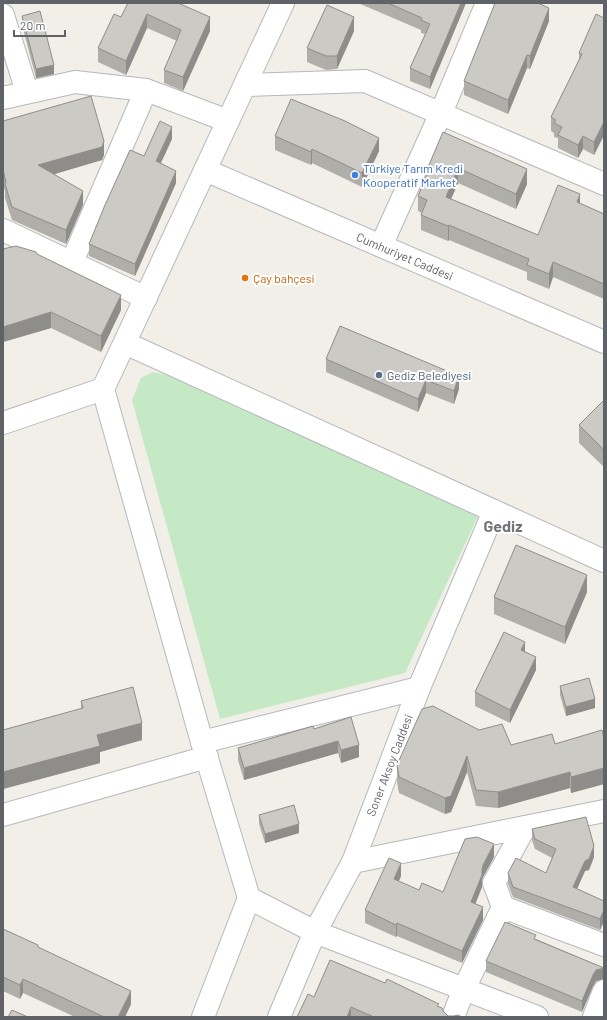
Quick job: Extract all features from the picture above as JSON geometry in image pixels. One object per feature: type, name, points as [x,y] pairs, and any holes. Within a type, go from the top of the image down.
[{"type":"street","points":[[203,1017],[249,898],[204,750],[103,390],[283,3]]},
{"type":"street","points":[[381,246],[441,113],[487,3]]},
{"type":"street","points":[[3,15],[27,92]]},
{"type":"street","points":[[245,85],[365,81],[604,184]]},
{"type":"street","points":[[3,98],[75,82],[146,90],[228,121]]},
{"type":"street","points":[[72,262],[146,90]]},
{"type":"street","name":"Cumhuriyet Caddesi","points":[[205,170],[604,342]]},
{"type":"street","points":[[3,230],[146,298]]},
{"type":"street","points":[[125,342],[604,561]]},
{"type":"street","points":[[4,417],[103,390]]},
{"type":"street","name":"Soner Aksoy Caddesi","points":[[279,1017],[315,932],[352,862],[418,688],[494,511]]},
{"type":"street","points":[[3,815],[204,750],[418,688]]},
{"type":"street","points":[[352,862],[604,811]]},
{"type":"street","points":[[453,1017],[464,989],[503,907],[494,883],[525,827]]},
{"type":"street","points":[[249,898],[315,932],[537,1017]]},
{"type":"street","points":[[503,907],[604,945]]},
{"type":"street","points":[[594,1017],[604,991]]},
{"type":"green space","points":[[153,372],[170,376],[478,516],[405,673],[220,719],[132,400],[141,378]]},
{"type":"building","points":[[128,3],[178,3],[210,17],[183,77],[164,70],[181,30],[147,14],[126,61],[98,48],[114,14],[121,17]]},
{"type":"building","points":[[388,3],[461,3],[430,77],[410,68],[430,24],[421,20],[422,18]]},
{"type":"building","points":[[495,3],[538,3],[549,8],[530,56],[527,55],[508,100],[464,81]]},
{"type":"building","points":[[327,5],[354,17],[337,56],[326,56],[307,48]]},
{"type":"building","points":[[40,11],[54,65],[36,69],[22,16]]},
{"type":"building","points":[[596,14],[604,18],[604,122],[594,142],[583,136],[578,145],[558,135],[562,127],[554,123],[556,120],[551,117],[582,54],[579,53]]},
{"type":"building","points":[[91,96],[104,141],[102,147],[38,165],[83,191],[66,230],[12,207],[5,184],[6,182],[3,170],[3,121]]},
{"type":"building","points":[[291,99],[345,121],[379,138],[362,173],[312,149],[311,152],[275,136]]},
{"type":"building","points":[[160,121],[172,127],[156,161],[176,171],[135,264],[89,244],[130,150],[144,156]]},
{"type":"building","points":[[443,132],[527,169],[516,194],[458,168],[446,197],[538,235],[558,185],[580,194],[577,202],[604,214],[604,284],[553,262],[549,274],[527,265],[529,259],[449,225],[448,226],[421,215],[427,200],[418,196],[428,172],[426,172]]},
{"type":"building","points":[[16,246],[36,252],[37,254],[121,295],[101,336],[51,312],[3,327],[3,249]]},
{"type":"building","points":[[340,326],[459,376],[454,391],[426,380],[418,399],[326,359]]},
{"type":"building","points":[[604,400],[604,450],[579,425]]},
{"type":"building","points":[[516,545],[587,575],[565,627],[494,597]]},
{"type":"building","points":[[504,632],[525,642],[521,650],[536,657],[510,710],[475,692]]},
{"type":"building","points":[[589,678],[595,699],[566,707],[560,686]]},
{"type":"building","points":[[133,687],[142,723],[97,735],[100,746],[3,772],[3,730],[83,708],[81,701]]},
{"type":"building","points":[[433,706],[479,730],[502,724],[511,745],[552,734],[555,744],[602,730],[604,738],[604,768],[571,777],[570,772],[498,792],[476,790],[467,756],[451,796],[445,798],[399,777],[397,765],[422,709]]},
{"type":"building","points":[[351,717],[359,745],[341,750],[338,741],[244,768],[238,748],[313,726],[314,729]]},
{"type":"building","points":[[294,805],[299,824],[265,834],[259,815]]},
{"type":"building","points":[[586,817],[594,846],[589,859],[585,861],[573,887],[604,901],[604,910],[600,919],[513,887],[508,873],[516,858],[546,873],[556,849],[535,839],[532,829]]},
{"type":"building","points":[[477,837],[494,844],[483,865],[482,875],[471,902],[483,907],[462,951],[397,923],[396,925],[365,910],[389,858],[401,863],[394,879],[419,890],[422,883],[443,892],[465,839]]},
{"type":"building","points":[[505,922],[536,935],[534,939],[604,968],[596,970],[582,1001],[486,961]]},
{"type":"building","points":[[3,929],[131,991],[118,1017],[104,1017],[23,979],[20,985],[3,977]]},
{"type":"building","points":[[330,960],[385,983],[387,979],[439,1004],[437,1006],[442,1008],[448,1016],[458,1015],[462,1017],[374,1017],[351,1007],[347,1017],[297,1017],[308,994],[314,997]]},
{"type":"building","points":[[12,1010],[28,1017],[8,1017]]},
{"type":"place","name":"Türkiye Tarım Kredi Kooperatif Market","points":[[355,175]]},
{"type":"place","name":"Çay bahçesi","points":[[245,278]]},
{"type":"place","name":"Gediz Belediyesi","points":[[379,375]]},
{"type":"district","name":"Gediz","points":[[503,525]]}]
